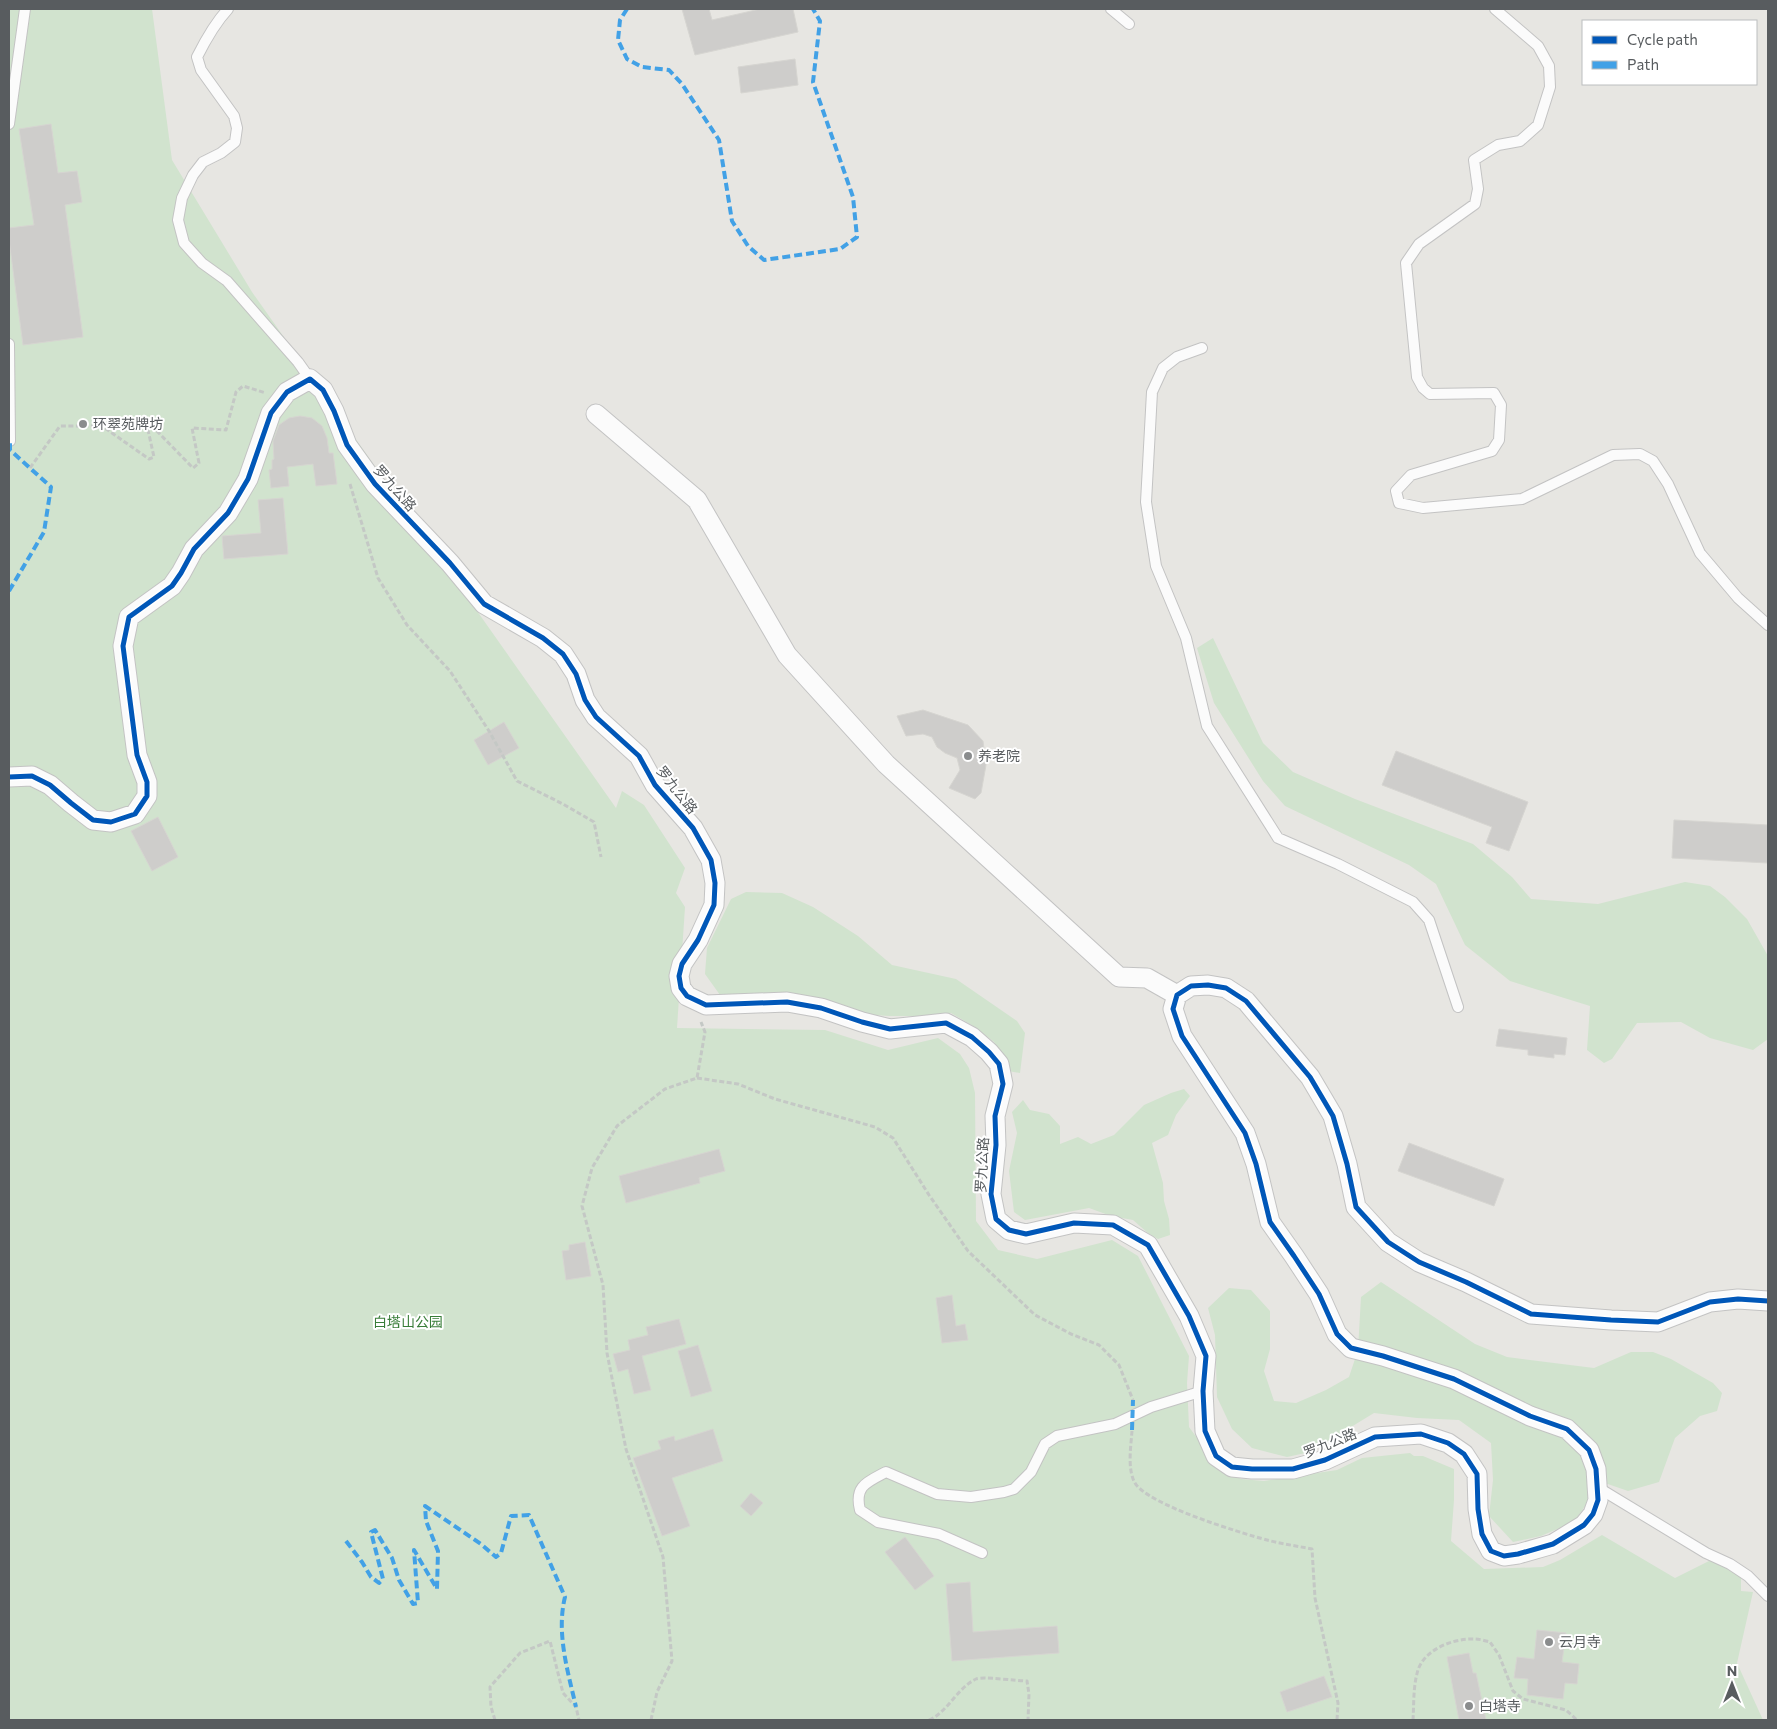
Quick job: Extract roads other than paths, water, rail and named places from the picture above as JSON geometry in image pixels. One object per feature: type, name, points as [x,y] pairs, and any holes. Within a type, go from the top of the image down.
[{"type":"street","points":[[9,777],[32,776],[50,784],[93,820],[111,822],[135,814],[147,796],[147,782],[137,755],[124,663],[123,646],[129,617],[172,586],[194,549],[228,513],[248,479],[271,413],[286,392],[310,379]]},
{"type":"street","name":"罗九公路","points":[[310,379],[323,390],[334,411],[347,445],[374,484],[450,563],[484,604],[543,638],[564,654],[576,674],[585,700],[596,718],[639,756],[655,785],[693,828],[711,860],[715,883],[714,905],[698,940],[682,964],[681,988],[687,996],[706,1005],[787,1002],[821,1008],[890,1029],[946,1024],[972,1037],[999,1064],[1003,1084],[995,1116],[996,1145],[990,1194],[996,1219],[1009,1230],[1026,1234],[1074,1223],[1113,1225],[1148,1245],[1189,1316],[1206,1356],[1203,1392],[1204,1430],[1216,1456],[1232,1467],[1293,1469],[1325,1460],[1375,1437],[1421,1434],[1448,1443],[1464,1454],[1477,1474],[1478,1509],[1482,1534],[1491,1551],[1504,1556],[1553,1544],[1584,1525],[1593,1514],[1598,1500],[1596,1469],[1589,1450],[1567,1428],[1530,1416],[1454,1379],[1383,1356],[1351,1348],[1337,1334],[1319,1294],[1270,1222],[1256,1164],[1245,1133],[1182,1036],[1173,1009],[1177,995]]},
{"type":"street","points":[[596,414],[698,500],[787,655],[886,764],[1119,977],[1147,978],[1177,995],[1191,986],[1208,985],[1226,988],[1246,1001],[1310,1077],[1333,1116],[1347,1164],[1356,1207],[1388,1242],[1419,1262],[1466,1282],[1531,1314],[1658,1322],[1710,1302],[1738,1299],[1768,1301]]},
{"type":"lane","points":[[9,124],[25,9]]},
{"type":"lane","name":"罗九公路","points":[[228,9],[220,17],[205,40],[197,57],[201,70],[234,116],[237,128],[235,142],[221,153],[203,162],[193,175],[182,198],[178,220],[184,243],[202,263],[227,281],[298,362],[310,379]]},
{"type":"lane","points":[[1111,9],[1129,24]]},
{"type":"lane","points":[[1495,9],[1538,46],[1549,66],[1550,87],[1538,125],[1520,141],[1498,145],[1474,160],[1478,189],[1475,204],[1419,244],[1406,263],[1417,377],[1423,388],[1430,394],[1494,393],[1501,405],[1500,440],[1492,451],[1411,475],[1396,491],[1399,503],[1423,508],[1522,498],[1613,455],[1640,454],[1653,461],[1668,484],[1700,553],[1738,598],[1768,625]]},
{"type":"lane","points":[[9,344],[10,441]]},
{"type":"lane","points":[[1202,348],[1177,357],[1163,368],[1152,392],[1146,502],[1156,566],[1186,638],[1207,726],[1278,838],[1338,864],[1413,902],[1429,920],[1458,1007]]},
{"type":"lane","points":[[982,1553],[939,1534],[878,1522],[860,1510],[858,1499],[861,1489],[868,1481],[886,1472],[936,1494],[971,1497],[1004,1492],[1014,1489],[1031,1472],[1045,1444],[1057,1436],[1115,1424],[1151,1407],[1203,1392]]},
{"type":"lane","points":[[1598,1488],[1706,1554],[1730,1564],[1748,1576],[1768,1596]]},
{"type":"place","name":"环翠苑牌坊","points":[[83,424]]},
{"type":"place","name":"养老院","points":[[968,756]]},
{"type":"place","name":"云月寺","points":[[1549,1642]]},
{"type":"place","name":"白塔寺","points":[[1469,1706]]},
{"type":"park label","name":"白塔山公园","points":[[408,1322]]}]
